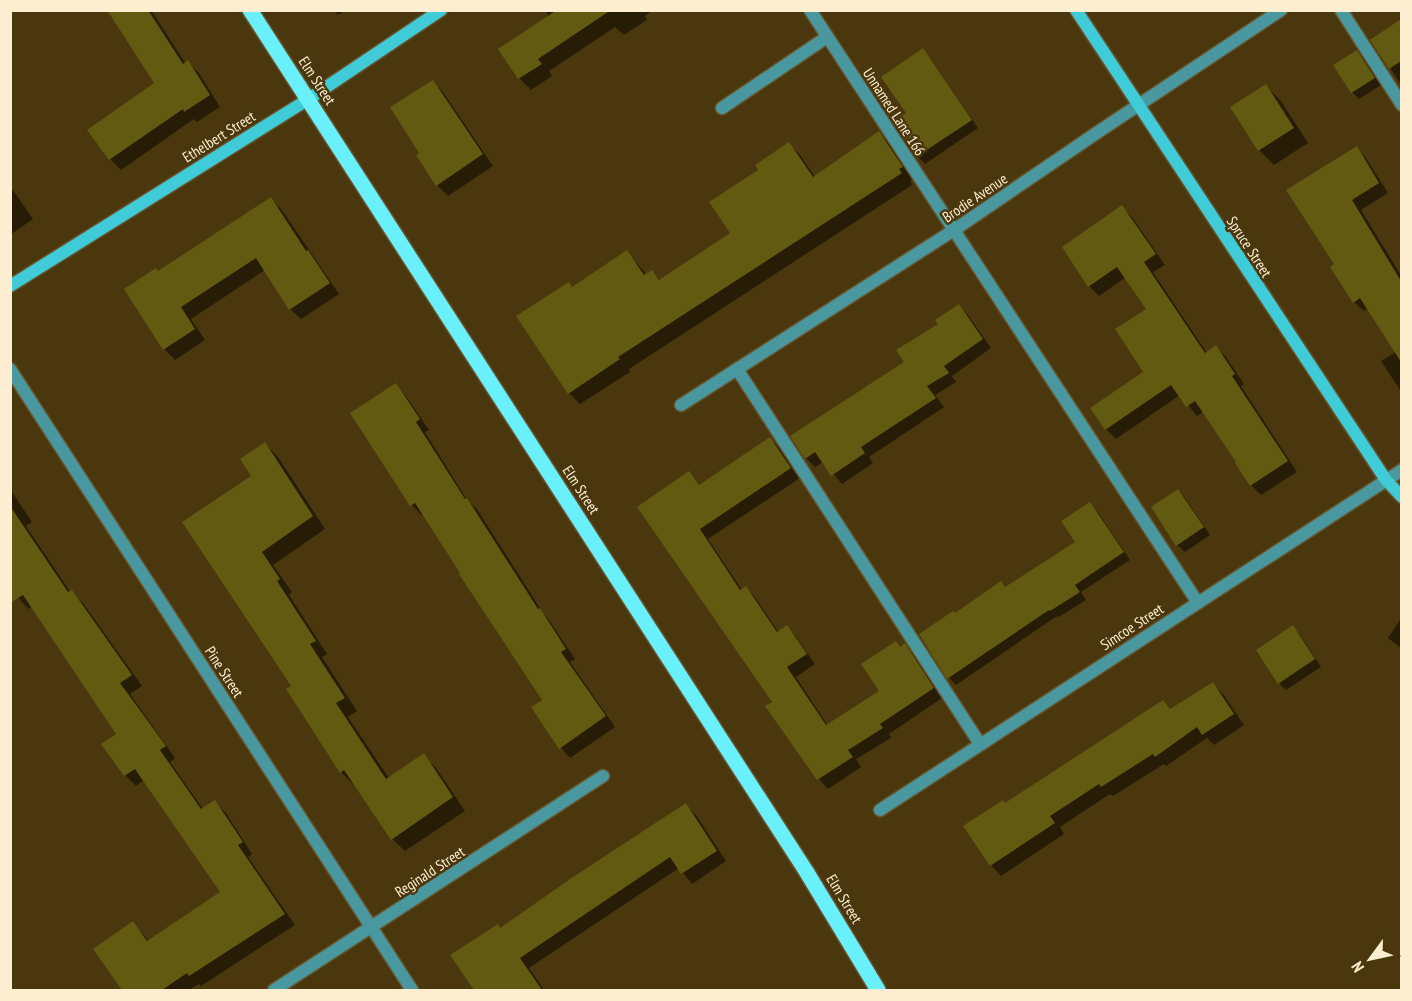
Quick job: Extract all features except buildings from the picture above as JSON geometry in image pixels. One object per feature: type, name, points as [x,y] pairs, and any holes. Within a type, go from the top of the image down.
[{"type":"main road","name":"Elm Street","points":[[250,10],[806,871],[878,990]]},
{"type":"street","name":"Ethelbert Street","points":[[10,286],[307,100],[441,10]]},
{"type":"street","name":"Unnamed Lane 166","points":[[810,10],[1198,603]]},
{"type":"street","name":"Spruce Street","points":[[1076,10],[1386,480],[1401,496]]},
{"type":"street","name":"Brodie Avenue","points":[[681,405],[954,230],[1281,10]]},
{"type":"street","points":[[1341,10],[1401,105]]},
{"type":"street","points":[[722,108],[827,37]]},
{"type":"street","name":"Pine Street","points":[[10,369],[412,990]]},
{"type":"street","points":[[737,369],[980,744]]},
{"type":"street","name":"Simcoe Street","points":[[880,810],[1401,470]]},
{"type":"street","name":"Reginald Street","points":[[274,990],[603,777]]}]
